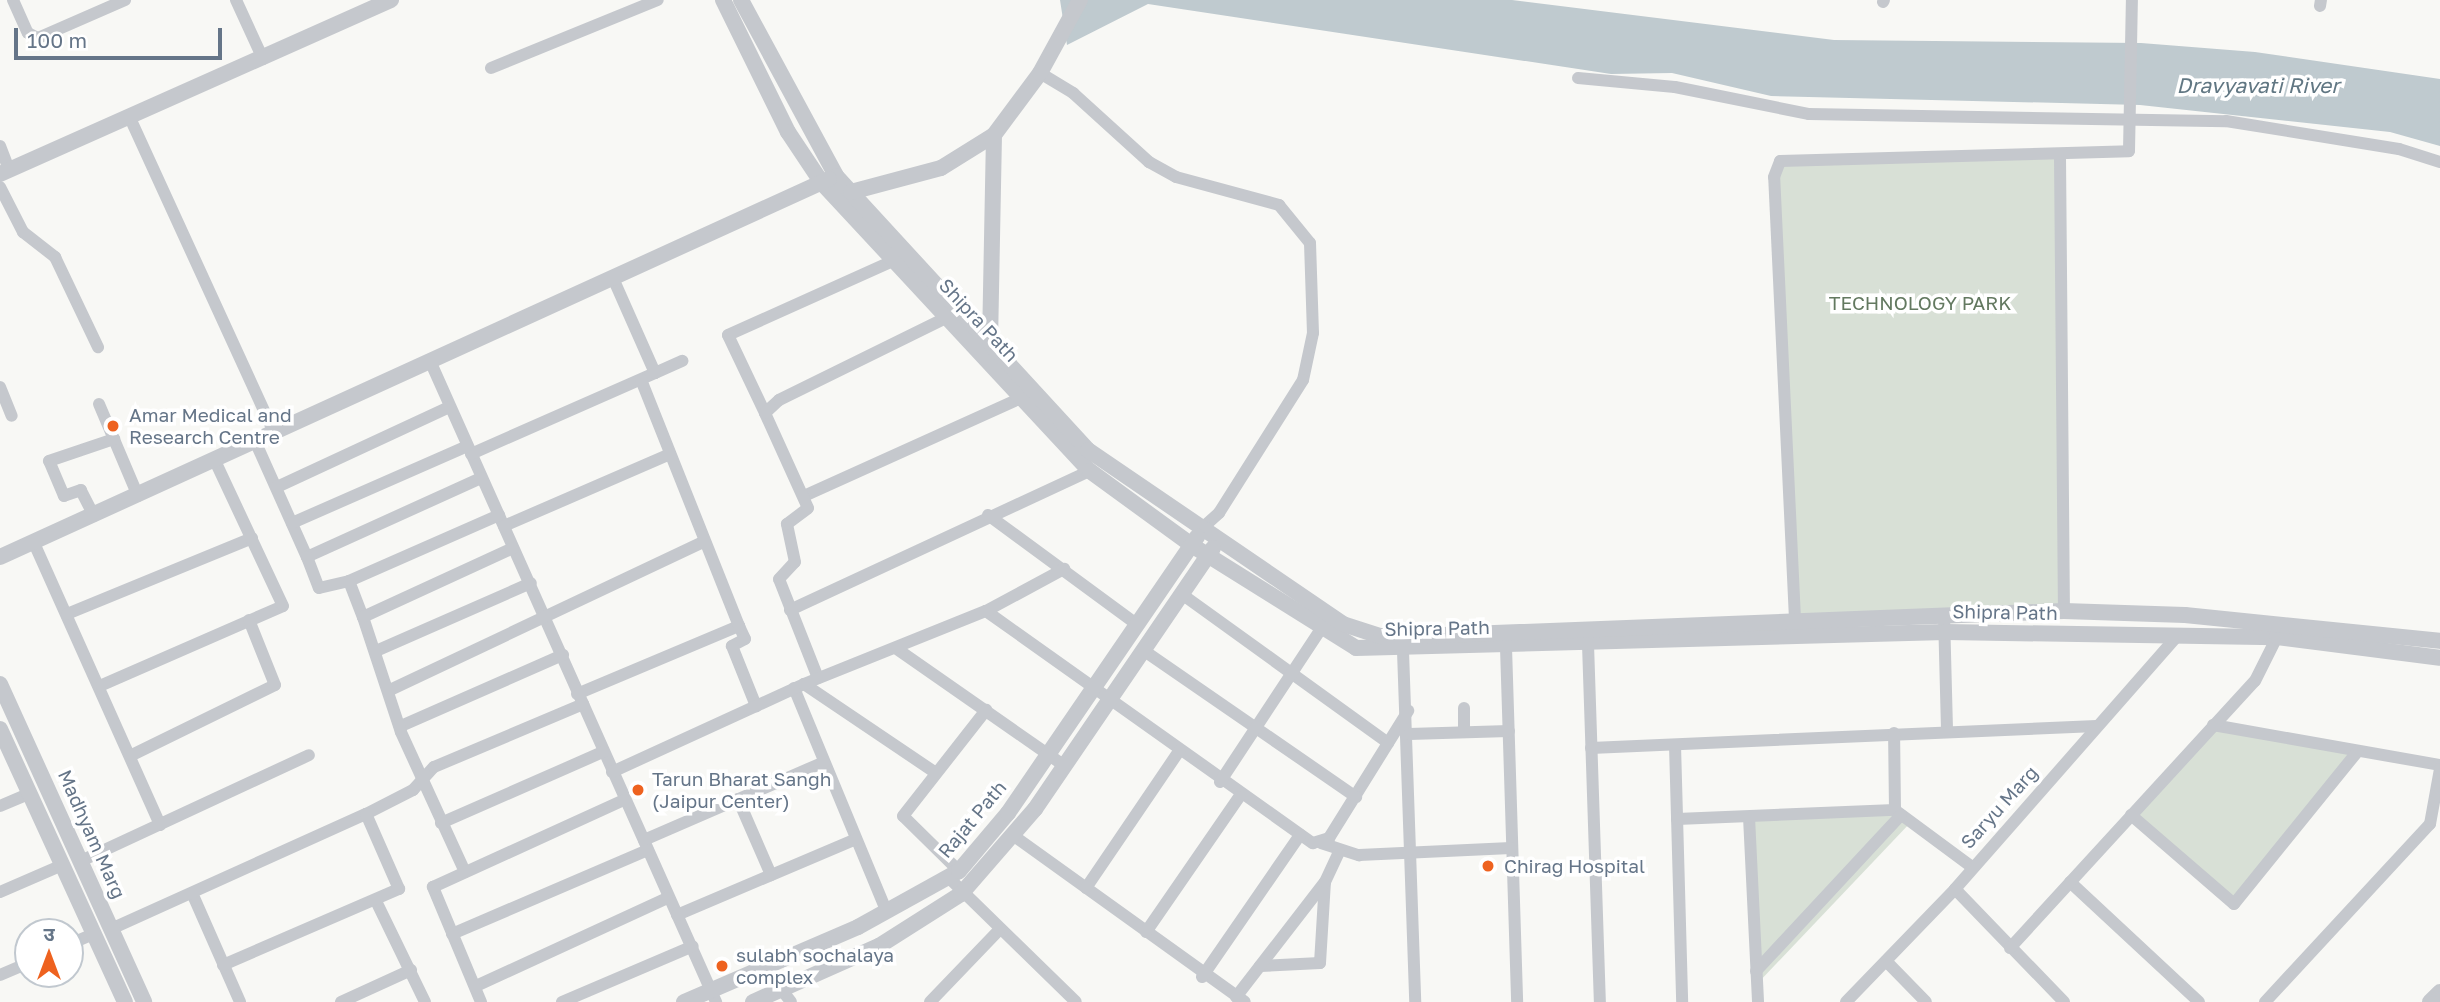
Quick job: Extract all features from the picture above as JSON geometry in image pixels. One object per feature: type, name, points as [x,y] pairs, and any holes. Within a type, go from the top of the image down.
[{"type":"street","points":[[13,0],[28,33],[38,38],[125,0]]},
{"type":"street","points":[[236,0],[263,59]]},
{"type":"street","points":[[0,146],[5,172],[391,0]]},
{"type":"street","points":[[491,68],[658,0]]},
{"type":"street","name":"Shipra Path","points":[[723,0],[788,132],[895,260],[1090,471],[1193,546],[1321,629],[1356,648],[1404,651],[1946,632],[2277,637],[2440,657]]},
{"type":"street","name":"Shipra Path","points":[[741,0],[829,179],[851,192],[1088,450],[1343,624],[1381,636],[2064,611],[2185,615],[2440,641]]},
{"type":"street","points":[[851,192],[941,168],[994,135],[1044,66],[1080,0]]},
{"type":"street","points":[[1795,619],[1774,177],[1780,162],[2060,157],[2129,151],[2132,0]]},
{"type":"street","points":[[1044,66],[1149,162],[1176,177],[1279,205],[1310,243],[1311,358],[1219,513],[1202,529]]},
{"type":"street","points":[[1578,78],[1675,87],[1809,114],[2226,121],[2399,149],[2440,162]]},
{"type":"street","points":[[130,117],[274,432]]},
{"type":"street","points":[[990,343],[994,135]]},
{"type":"street","points":[[2060,157],[2064,611]]},
{"type":"street","points":[[0,557],[829,179]]},
{"type":"street","points":[[0,187],[23,232],[55,257],[98,347]]},
{"type":"street","points":[[818,678],[790,610],[779,575],[795,562],[786,527],[807,513],[804,496],[728,335],[895,260]]},
{"type":"street","points":[[613,278],[655,373]]},
{"type":"street","points":[[765,413],[779,400],[948,317]]},
{"type":"street","points":[[292,523],[682,362]]},
{"type":"street","points":[[430,363],[513,548],[548,617],[580,699],[667,898],[693,946],[715,996]]},
{"type":"street","points":[[641,380],[745,639],[732,646],[756,706]]},
{"type":"street","points":[[0,387],[12,416]]},
{"type":"street","points":[[804,496],[1023,397]]},
{"type":"street","points":[[99,404],[138,496]]},
{"type":"street","points":[[277,487],[449,407]]},
{"type":"street","points":[[94,516],[81,490],[64,496],[49,461],[114,439]]},
{"type":"street","points":[[255,441],[322,590],[670,454]]},
{"type":"street","points":[[102,685],[283,606],[215,461]]},
{"type":"street","points":[[790,610],[988,515],[1090,471]]},
{"type":"street","points":[[307,556],[481,478]]},
{"type":"street","points":[[753,1002],[786,996],[879,946],[961,894],[1014,836],[1183,595],[1217,539],[1219,513]]},
{"type":"street","points":[[988,515],[1138,625]]},
{"type":"street","name":"Rajat Path","points":[[684,1002],[715,996],[887,913],[954,874],[1048,754],[1193,546],[1202,529]]},
{"type":"street","points":[[67,614],[252,538]]},
{"type":"street","points":[[390,690],[705,541]]},
{"type":"street","points":[[34,543],[102,685],[160,825]]},
{"type":"street","points":[[363,617],[513,548]]},
{"type":"street","points":[[612,772],[799,686],[897,649],[986,611],[1064,569]]},
{"type":"street","points":[[349,581],[420,779],[465,872]]},
{"type":"street","points":[[376,651],[531,583]]},
{"type":"street","points":[[1183,595],[1388,743]]},
{"type":"street","points":[[986,611],[1109,698],[1240,797],[1300,835],[1339,852],[1511,848]]},
{"type":"street","points":[[1944,615],[1947,729]]},
{"type":"street","points":[[132,755],[275,685],[249,621]]},
{"type":"street","points":[[111,929],[366,814],[413,790],[420,779],[580,699],[738,626]]},
{"type":"street","points":[[1220,782],[1321,629]]},
{"type":"street","name":"Saryu Marg","points":[[1846,1002],[1955,889],[2178,635]]},
{"type":"street","points":[[2010,948],[2255,681],[2277,637]]},
{"type":"street","points":[[1588,644],[1600,1002]]},
{"type":"street","points":[[1506,647],[1517,1002]]},
{"type":"street","points":[[897,649],[1062,764]]},
{"type":"street","points":[[1143,650],[1356,797]]},
{"type":"street","points":[[1404,651],[1409,734],[1415,1002]]},
{"type":"street","points":[[401,726],[563,655]]},
{"type":"street","name":"Madhyam Marg","points":[[0,684],[83,860],[144,1002]]},
{"type":"street","points":[[799,686],[824,762],[887,913]]},
{"type":"street","points":[[799,686],[933,771]]},
{"type":"street","points":[[1464,708],[1464,733]]},
{"type":"street","points":[[986,710],[933,771],[903,820],[954,874],[961,894],[1076,1002]]},
{"type":"street","points":[[1321,843],[1356,797],[1408,710]]},
{"type":"street","points":[[2213,725],[2440,767],[2430,824],[2265,1002]]},
{"type":"street","points":[[1591,748],[1947,729],[2097,726]]},
{"type":"street","name":"Madhyam Marg","points":[[0,730],[125,1002]]},
{"type":"street","points":[[1409,734],[1509,731]]},
{"type":"street","points":[[1756,971],[1898,813],[1894,733]]},
{"type":"street","points":[[1675,745],[1682,1002]]},
{"type":"street","points":[[1086,888],[1179,751]]},
{"type":"street","points":[[2131,815],[2234,904],[2358,751]]},
{"type":"street","points":[[441,822],[603,752]]},
{"type":"street","points":[[83,860],[309,755]]},
{"type":"street","points":[[452,934],[646,845],[738,799],[824,762]]},
{"type":"street","points":[[0,806],[30,793]]},
{"type":"street","points":[[1146,932],[1240,797]]},
{"type":"street","points":[[738,799],[771,875]]},
{"type":"street","points":[[481,1002],[432,891],[465,872],[624,800]]},
{"type":"street","points":[[1677,819],[1898,813],[1972,867]]},
{"type":"street","points":[[223,965],[376,901],[398,889],[366,814]]},
{"type":"street","points":[[1749,817],[1758,1002]]},
{"type":"street","points":[[1202,977],[1300,835]]},
{"type":"street","points":[[1014,836],[1146,932],[1202,977],[1240,999],[1260,966],[1325,882],[1339,852]]},
{"type":"street","points":[[677,915],[856,839]]},
{"type":"street","points":[[0,892],[62,865]]},
{"type":"street","points":[[1260,966],[1320,962],[1325,882]]},
{"type":"street","points":[[2070,882],[2199,1002]]},
{"type":"street","points":[[1955,889],[2058,1000]]},
{"type":"street","points":[[192,893],[240,1002]]},
{"type":"street","points":[[476,986],[667,898]]},
{"type":"street","points":[[376,901],[425,1002]]},
{"type":"street","points":[[933,1001],[1000,929]]},
{"type":"street","points":[[84,938],[94,934]]},
{"type":"street","points":[[562,1002],[693,946]]},
{"type":"street","points":[[1886,961],[1926,1002]]},
{"type":"street","points":[[341,1002],[411,970]]},
{"type":"street","points":[[2430,1002],[2440,992]]},
{"type":"green space","name":"TECHNOLOGY PARK","points":[[2060,157],[2064,611],[1795,619],[1774,177],[1780,161]]},
{"type":"green space","points":[[2213,725],[2358,751],[2234,904],[2131,815]]},
{"type":"green space","points":[[1895,810],[1911,822],[1757,984],[1749,817]]},
{"type":"water","name":"Dravyavati River","points":[[1060,0],[1512,0],[1834,40],[2141,43],[2255,52],[2440,79],[2440,146],[2390,132],[2140,105],[1771,96],[1672,73],[1611,74],[1148,4],[1067,45]]},
{"type":"place","name":"Amar Medical and Research Centre","points":[[113,426]]},
{"type":"place","name":"Tarun Bharat Sangh (Jaipur Center)","points":[[638,790]]},
{"type":"place","name":"Chirag Hospital","points":[[1488,866]]},
{"type":"place","name":"sulabh sochalaya complex","points":[[722,966]]}]
